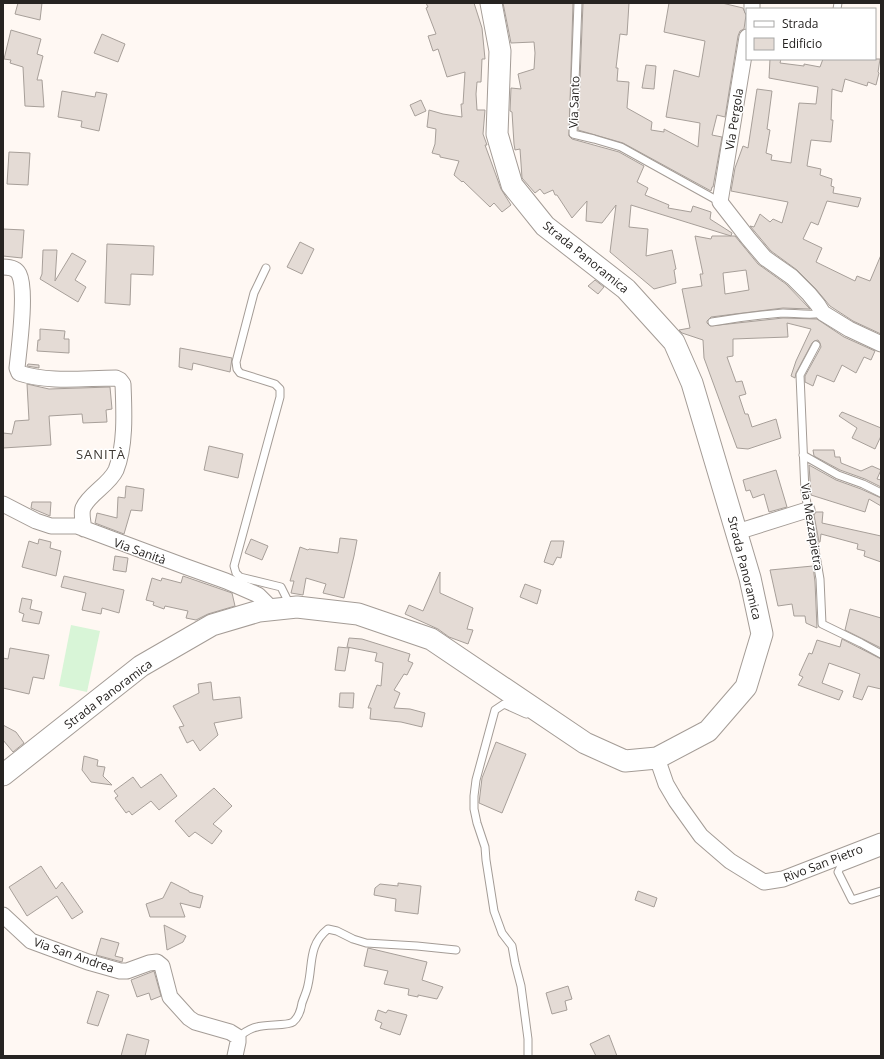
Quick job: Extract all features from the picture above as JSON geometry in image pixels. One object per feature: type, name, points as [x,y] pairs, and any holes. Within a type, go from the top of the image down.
[{"type":"main road","name":"Strada Panoramica","points":[[3,775],[141,666],[212,626],[259,611],[282,608],[358,614],[431,639],[576,741],[625,761],[657,758],[708,731],[746,687],[762,634],[750,578],[692,383],[674,342],[626,289],[545,226],[512,185],[497,134],[500,51],[491,3]]},
{"type":"street","name":"Via Pergola","points":[[720,202],[746,43]]},
{"type":"street","points":[[720,202],[765,258],[792,277],[809,294],[823,313],[849,329],[881,344]]},
{"type":"street","points":[[3,266],[14,268],[19,273],[22,283],[23,298],[17,368],[20,374],[31,377],[52,379],[116,378],[123,384],[123,434],[121,453],[115,471],[83,508],[84,529]]},
{"type":"street","name":"Via Sanità","points":[[3,504],[36,521],[51,526],[76,526],[226,581],[258,594],[282,608]]},
{"type":"street","points":[[737,532],[807,510]]},
{"type":"street","name":"Rivo San Pietro","points":[[657,758],[666,784],[701,836],[730,861],[764,882],[783,879],[881,841]]},
{"type":"street","name":"Via San Andrea","points":[[3,915],[31,941],[88,962],[120,971],[127,971],[149,963],[157,962],[162,966],[170,997],[189,1018],[195,1022],[230,1032],[238,1036]]},
{"type":"street","points":[[236,1056],[238,1036]]},
{"type":"lane","name":"Via Santo","points":[[578,3],[573,134],[621,147],[720,202]]},
{"type":"lane","points":[[266,268],[254,293],[236,362],[237,370],[240,373],[275,384],[280,389],[280,397],[234,566],[236,573],[240,577],[281,587],[282,608]]},
{"type":"lane","points":[[712,322],[782,313],[818,315],[823,313]]},
{"type":"lane","name":"Via Mezzapietra","points":[[816,345],[800,375],[805,492],[820,579],[822,624],[881,654]]},
{"type":"lane","points":[[804,455],[838,475],[881,492]]},
{"type":"lane","points":[[528,1056],[528,1039],[521,986],[512,946],[502,933],[494,911],[486,860],[486,847],[477,823],[474,809],[474,796],[476,780],[496,710],[504,704],[530,716]]},
{"type":"lane","points":[[881,852],[840,868],[838,872],[852,900],[881,891]]},
{"type":"lane","points":[[238,1036],[256,1027],[278,1024],[289,1025],[294,1022],[301,1008],[308,986],[312,955],[315,945],[319,936],[328,929],[337,931],[353,939],[366,943],[456,950]]},
{"type":"green space","points":[[71,625],[100,631],[87,692],[59,686]]},
{"type":"building","points":[[18,3],[42,3],[40,20],[15,14]]},
{"type":"building","points":[[426,3],[474,3],[482,28],[485,59],[482,59],[481,82],[477,82],[477,110],[485,110],[483,134],[487,145],[485,145],[501,189],[511,205],[502,212],[494,203],[490,207],[463,181],[462,182],[454,175],[459,161],[440,157],[440,155],[432,153],[435,144],[436,129],[427,127],[429,110],[462,117],[461,104],[463,104],[465,72],[447,77],[438,49],[433,51],[428,36],[436,34],[426,8],[428,7]]},
{"type":"building","points":[[503,3],[573,3],[569,136],[572,139],[619,152],[644,166],[637,182],[648,188],[645,195],[669,205],[668,208],[691,212],[693,206],[711,212],[710,219],[732,233],[731,236],[631,205],[629,227],[648,229],[646,256],[672,250],[676,269],[674,270],[676,283],[654,289],[610,252],[616,205],[602,223],[586,221],[587,201],[572,218],[553,190],[544,194],[540,189],[535,193],[522,178],[520,149],[515,150],[514,144],[512,112],[510,111],[511,88],[521,89],[518,74],[534,69],[534,42],[511,43]]},
{"type":"building","points":[[583,3],[629,3],[627,35],[620,34],[616,68],[618,68],[617,81],[629,82],[627,108],[652,122],[651,130],[664,132],[664,129],[698,147],[700,123],[666,117],[674,70],[699,77],[705,41],[664,32],[669,3],[722,3],[743,8],[746,15],[744,29],[740,31],[738,36],[725,117],[717,115],[712,135],[722,137],[711,191],[623,143],[578,130]]},
{"type":"building","points":[[11,30],[41,39],[37,54],[43,56],[37,80],[42,80],[44,107],[25,106],[23,67],[10,63],[11,60],[4,59]]},
{"type":"building","points":[[102,34],[125,44],[118,62],[94,53]]},
{"type":"building","points":[[880,59],[876,85],[868,82],[867,86],[845,79],[842,92],[832,89],[831,120],[833,120],[831,142],[811,140],[807,166],[821,169],[820,175],[832,179],[831,186],[834,187],[833,193],[861,198],[858,207],[827,201],[818,225],[811,222],[803,239],[822,248],[816,262],[855,281],[857,276],[870,281],[881,255],[881,334],[853,321],[830,306],[797,270],[771,251],[750,226],[754,227],[760,214],[770,222],[773,219],[782,223],[788,202],[731,191],[735,168],[743,146],[748,148],[757,89],[772,91],[767,129],[770,130],[766,153],[772,155],[771,160],[791,163],[799,103],[816,104],[818,87],[769,78],[770,60],[781,60],[780,63],[804,66],[804,64],[820,67],[823,60]]},
{"type":"building","points":[[646,65],[656,66],[654,89],[642,88]]},
{"type":"building","points":[[62,91],[95,97],[96,92],[107,94],[99,131],[81,127],[82,121],[58,117]]},
{"type":"building","points":[[421,100],[426,111],[415,116],[410,105]]},
{"type":"building","points":[[9,152],[30,153],[28,185],[7,184]]},
{"type":"building","points":[[3,229],[24,230],[22,258],[3,256]]},
{"type":"building","points":[[695,236],[711,239],[712,236],[735,236],[758,264],[786,284],[810,309],[783,308],[711,317],[707,321],[710,326],[783,318],[817,319],[844,337],[875,351],[871,360],[864,357],[856,373],[842,365],[834,382],[817,375],[813,386],[805,382],[805,376],[821,347],[818,340],[812,343],[796,373],[795,378],[791,376],[796,361],[811,329],[787,323],[788,337],[733,339],[733,356],[727,357],[736,382],[742,381],[746,394],[739,396],[745,414],[748,414],[752,427],[776,419],[781,438],[748,449],[737,448],[704,358],[703,340],[682,333],[679,330],[690,328],[682,289],[702,286],[700,274],[703,274]],"holes":[[[746,270],[749,290],[725,294],[723,273]]]},
{"type":"building","points":[[300,242],[314,249],[302,274],[287,267]]},
{"type":"building","points":[[107,244],[154,246],[153,275],[131,274],[130,305],[105,303]]},
{"type":"building","points":[[43,250],[57,250],[55,281],[72,253],[86,261],[75,280],[86,287],[78,302],[40,279],[42,274]]},
{"type":"building","points":[[595,280],[604,287],[598,294],[588,286]]},
{"type":"building","points":[[40,329],[65,331],[64,339],[69,339],[69,353],[37,351],[38,340],[40,340]]},
{"type":"building","points":[[180,348],[232,358],[230,372],[193,363],[192,370],[179,367]]},
{"type":"building","points":[[28,364],[39,365],[39,368],[27,366]]},
{"type":"building","points":[[27,384],[49,389],[110,387],[112,409],[106,410],[107,422],[83,423],[82,414],[49,416],[51,445],[3,448],[3,433],[12,434],[15,421],[29,420]]},
{"type":"building","points":[[842,412],[881,428],[881,436],[875,449],[852,438],[857,428],[839,416]]},
{"type":"building","points":[[209,446],[243,454],[238,478],[204,470]]},
{"type":"building","points":[[813,450],[834,450],[835,457],[840,457],[841,463],[861,471],[872,466],[881,470],[877,479],[881,480],[881,487],[865,479],[840,470],[814,456]]},
{"type":"building","points":[[809,465],[836,480],[881,498],[881,506],[869,499],[865,512],[811,495]]},
{"type":"building","points":[[776,470],[787,507],[769,512],[764,494],[753,498],[750,490],[746,491],[743,480]]},
{"type":"building","points":[[126,486],[144,489],[142,511],[131,510],[124,534],[95,523],[97,513],[117,518],[118,497],[125,498]]},
{"type":"building","points":[[32,502],[51,502],[50,516],[31,508]]},
{"type":"building","points":[[816,512],[823,512],[822,523],[881,536],[881,562],[864,556],[865,551],[857,549],[858,544],[821,534],[819,542],[814,515]]},
{"type":"building","points":[[340,538],[357,540],[344,598],[323,593],[326,584],[306,578],[303,595],[291,593],[294,581],[290,581],[300,547],[308,550],[338,553]]},
{"type":"building","points":[[39,539],[51,542],[50,548],[61,551],[56,576],[22,567],[29,541],[38,544]]},
{"type":"building","points":[[251,539],[268,546],[262,560],[245,553]]},
{"type":"building","points":[[551,541],[564,541],[561,558],[557,557],[553,565],[544,562]]},
{"type":"building","points":[[115,556],[128,558],[126,572],[113,570]]},
{"type":"building","points":[[813,566],[817,628],[806,623],[805,616],[794,616],[792,604],[778,606],[770,570]]},
{"type":"building","points":[[440,572],[440,593],[473,608],[467,629],[473,630],[468,644],[449,637],[438,629],[405,614],[409,605],[423,611]]},
{"type":"building","points":[[64,576],[124,590],[119,613],[102,608],[101,614],[82,610],[86,593],[61,587]]},
{"type":"building","points":[[183,576],[232,593],[235,606],[208,614],[196,620],[186,618],[188,611],[165,606],[164,609],[153,605],[154,602],[146,600],[152,578],[161,581],[162,578],[181,583]]},
{"type":"building","points":[[525,584],[541,590],[537,604],[520,597]]},
{"type":"building","points":[[22,598],[32,600],[30,609],[42,612],[39,624],[22,621],[24,614],[19,612]]},
{"type":"building","points":[[850,609],[881,618],[881,648],[845,630]]},
{"type":"building","points":[[349,638],[362,639],[410,654],[408,661],[413,663],[407,675],[404,674],[394,690],[400,693],[394,708],[410,709],[425,713],[422,727],[401,722],[370,719],[371,708],[368,708],[377,685],[381,686],[383,663],[375,661],[377,653],[347,647]]},
{"type":"building","points":[[842,639],[881,659],[881,689],[868,686],[862,700],[853,697],[860,674],[829,663],[822,683],[843,691],[839,700],[798,685],[803,677],[799,675],[809,653],[812,654],[817,640],[840,647]]},
{"type":"building","points":[[338,647],[349,648],[345,671],[335,670]]},
{"type":"building","points":[[10,648],[49,655],[44,679],[33,677],[29,694],[3,688],[3,658],[8,659]]},
{"type":"building","points":[[211,682],[213,700],[240,697],[242,718],[214,723],[218,735],[200,751],[193,740],[187,743],[179,727],[184,726],[173,706],[199,693],[198,684]]},
{"type":"building","points":[[340,693],[354,693],[353,708],[339,707]]},
{"type":"building","points":[[3,725],[16,732],[24,743],[13,752],[3,740]]},
{"type":"building","points":[[496,742],[526,754],[502,813],[479,803],[482,778]]},
{"type":"building","points":[[84,756],[98,760],[97,766],[105,767],[103,776],[112,785],[91,782],[82,770]]},
{"type":"building","points":[[161,774],[177,796],[159,810],[151,801],[132,815],[129,811],[126,813],[115,798],[118,796],[114,791],[133,777],[141,788]]},
{"type":"building","points":[[214,788],[232,806],[213,824],[222,831],[212,844],[195,832],[189,837],[175,821]]},
{"type":"building","points":[[41,866],[56,889],[62,882],[83,912],[72,919],[57,896],[27,916],[9,887]]},
{"type":"building","points":[[171,882],[189,892],[203,896],[200,908],[180,903],[185,917],[150,917],[146,904],[163,898]]},
{"type":"building","points":[[398,883],[421,886],[418,914],[395,911],[396,899],[374,895],[375,888],[380,884],[398,886]]},
{"type":"building","points":[[638,891],[657,898],[654,907],[635,900]]},
{"type":"building","points":[[164,925],[186,936],[183,942],[167,950]]},
{"type":"building","points":[[101,938],[119,943],[115,956],[123,958],[122,962],[96,955]]},
{"type":"building","points":[[368,948],[427,962],[422,980],[443,987],[437,999],[418,995],[418,997],[408,995],[409,989],[384,984],[388,971],[364,966]]},
{"type":"building","points":[[154,971],[161,996],[151,1000],[149,993],[137,997],[131,980]]},
{"type":"building","points":[[568,986],[572,999],[565,1001],[567,1010],[552,1014],[546,993]]},
{"type":"building","points":[[97,991],[109,995],[98,1026],[87,1023]]},
{"type":"building","points":[[378,1010],[386,1013],[388,1010],[407,1015],[400,1035],[380,1028],[382,1023],[375,1020]]},
{"type":"building","points":[[127,1034],[149,1040],[145,1056],[121,1056]]},
{"type":"building","points":[[609,1035],[617,1056],[596,1056],[590,1044]]},
{"type":"district","name":"SANITÀ","points":[[101,454]]}]
